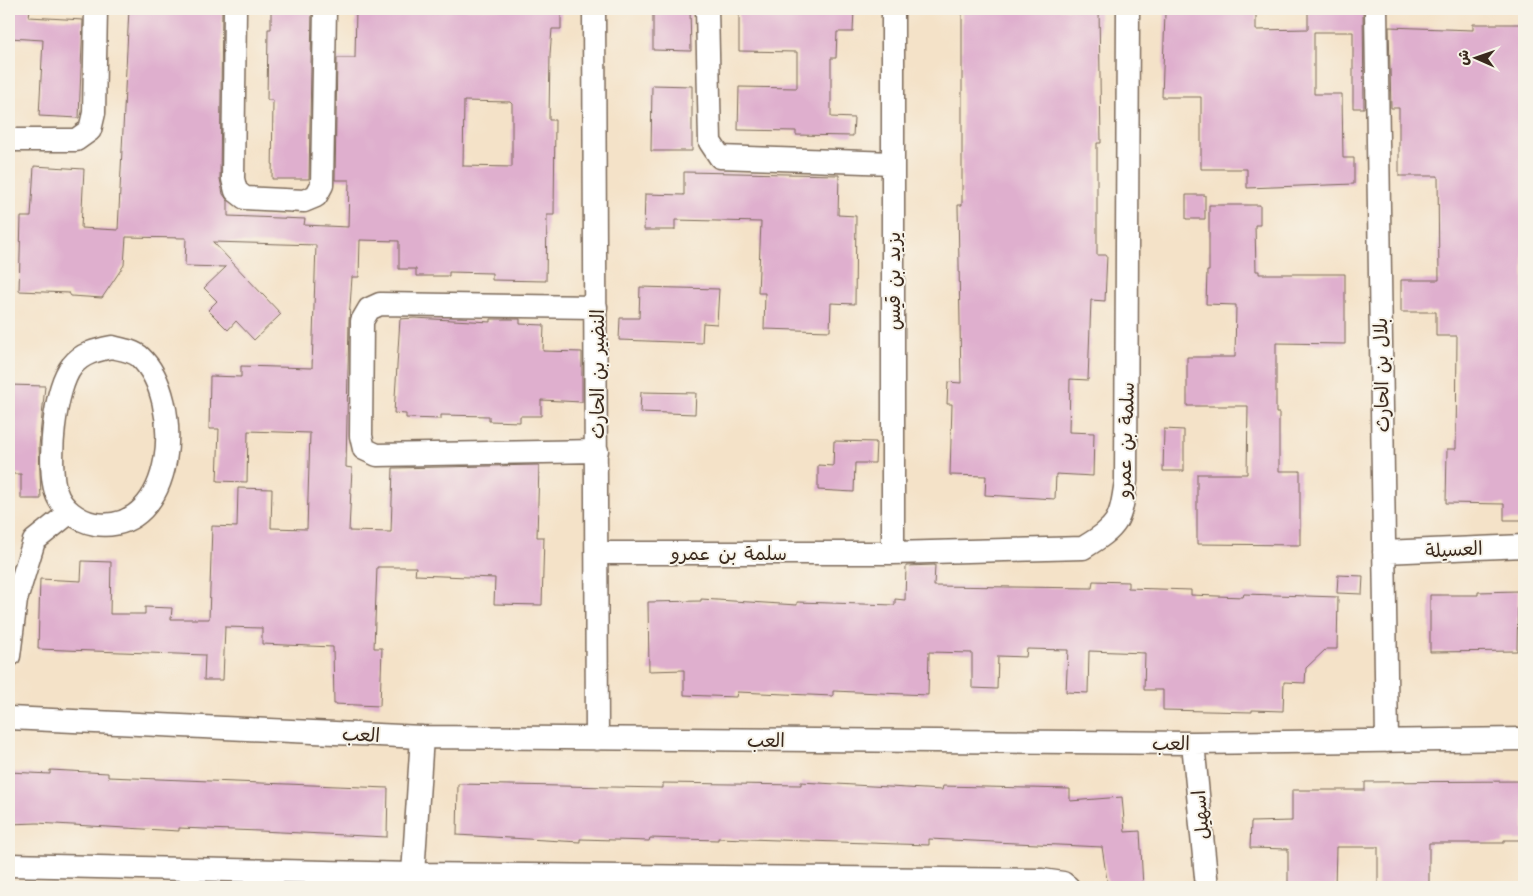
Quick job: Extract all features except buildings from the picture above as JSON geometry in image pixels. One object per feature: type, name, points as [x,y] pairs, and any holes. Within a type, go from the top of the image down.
[{"type":"street","points":[[9,140],[76,140],[90,130],[94,113],[96,9]]},
{"type":"street","points":[[235,9],[233,179],[236,191],[244,198],[304,200],[316,196],[322,185],[325,9]]},
{"type":"street","name":"النضير بن الحارث","points":[[594,9],[598,552],[597,739]]},
{"type":"street","points":[[707,9],[710,142],[720,156],[893,163]]},
{"type":"street","name":"يزيد بن قيس","points":[[893,9],[893,552]]},
{"type":"street","name":"سلمة بن عمرو","points":[[598,552],[893,552],[1083,548],[1104,535],[1121,516],[1126,481],[1128,9]]},
{"type":"street","name":"بلال بن الحارث","points":[[1376,9],[1387,741]]},
{"type":"street","points":[[596,307],[380,304],[369,309],[362,321],[361,436],[364,449],[377,455],[597,450]]},
{"type":"street","points":[[112,346],[139,355],[155,374],[164,403],[167,441],[162,472],[153,498],[140,512],[116,523],[94,524],[70,513],[56,493],[52,471],[54,424],[58,398],[72,366],[88,352],[112,346]]},
{"type":"street","points":[[9,656],[16,600],[34,541],[70,513]]},
{"type":"street","name":"العسيلة","points":[[1384,552],[1524,546]]},
{"type":"street","name":"العب","points":[[9,718],[422,737],[1193,743],[1524,739]]},
{"type":"street","points":[[413,874],[422,737]]},
{"type":"street","name":"اسهيل","points":[[1193,743],[1207,887]]},
{"type":"street","points":[[9,865],[724,882],[1042,880],[1063,883],[1068,887]]}]
